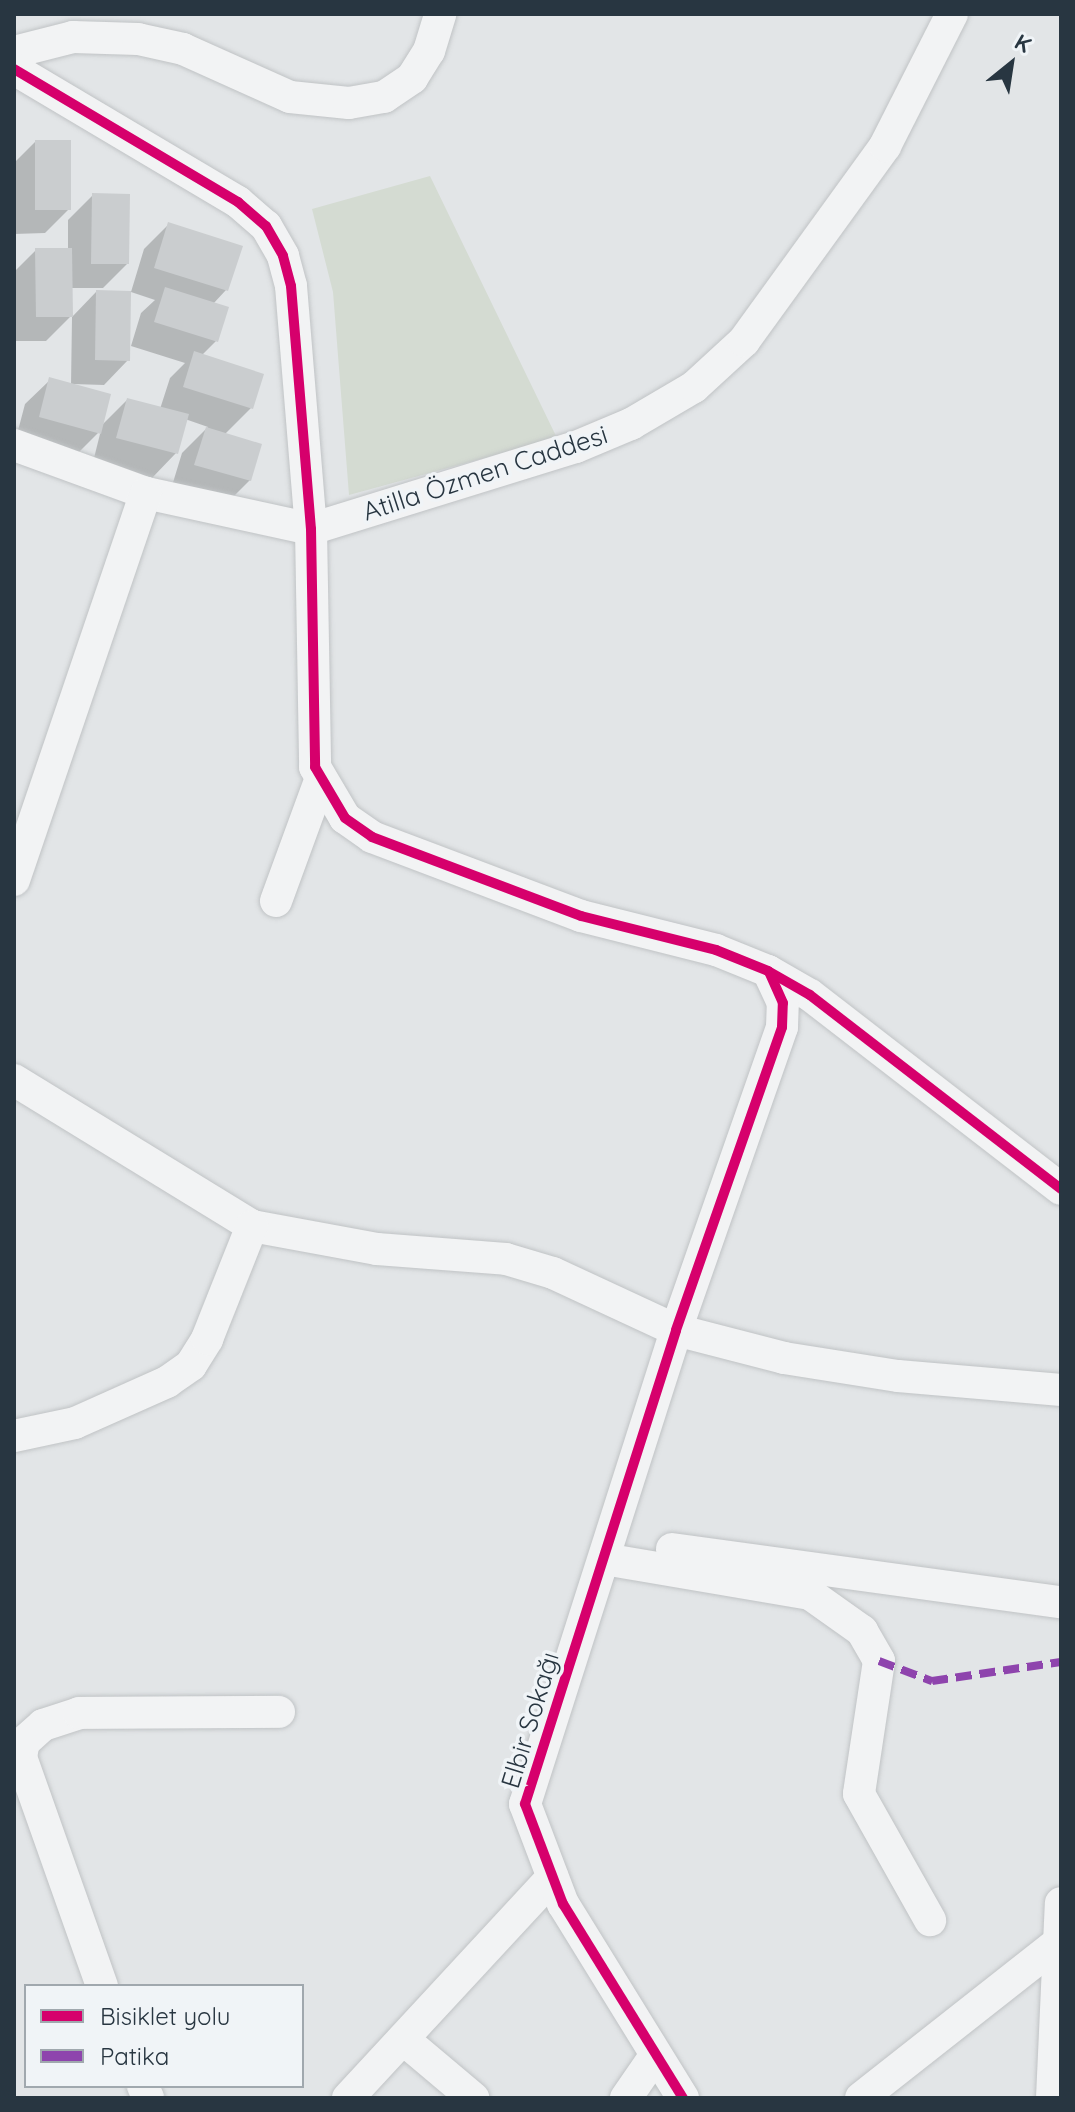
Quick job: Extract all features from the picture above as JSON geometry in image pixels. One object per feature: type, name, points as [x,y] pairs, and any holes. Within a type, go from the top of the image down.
[{"type":"street","points":[[14,52],[73,37],[138,39],[183,49],[290,97],[349,103],[384,97],[412,78],[429,51],[440,14]]},
{"type":"street","name":"Atilla Özmen Caddesi","points":[[14,445],[146,493],[311,529],[576,447],[657,411],[712,373],[788,284],[873,164],[916,91],[952,14]]},
{"type":"street","points":[[14,69],[238,202],[277,242],[291,286],[311,529],[315,767],[320,781],[345,818],[372,837],[581,916],[716,950],[768,971],[810,995],[1061,1189]]},
{"type":"street","points":[[14,880],[146,493]]},
{"type":"street","points":[[276,901],[320,781]]},
{"type":"street","name":"Elbir Sokağı","points":[[683,2098],[563,1904],[525,1804],[676,1330],[782,1027],[783,1003],[768,971]]},
{"type":"street","points":[[14,1080],[252,1226],[377,1249],[518,1262],[676,1330],[839,1368],[1061,1390]]},
{"type":"street","points":[[14,1436],[75,1423],[180,1375],[207,1339],[252,1226]]},
{"type":"street","points":[[607,1550],[1061,1602]]},
{"type":"street","points":[[607,1550],[810,1594],[862,1631],[879,1661],[859,1794],[930,1920]]},
{"type":"street","points":[[101,1984],[21,1757],[24,1742],[43,1725],[79,1713],[279,1712]]},
{"type":"street","points":[[348,2098],[553,1877]]},
{"type":"street","points":[[1052,2098],[1061,1903]]},
{"type":"street","points":[[861,2098],[1060,1921]]},
{"type":"street","points":[[403,2039],[473,2098]]},
{"type":"street","points":[[626,2098],[655,2056]]},
{"type":"shaded area","points":[[430,176],[557,438],[349,495],[333,292],[312,209]]},
{"type":"building","points":[[35,140],[71,140],[71,210],[35,210]]},
{"type":"building","points":[[92,193],[130,194],[129,264],[91,264]]},
{"type":"building","points":[[168,222],[243,246],[228,291],[154,268]]},
{"type":"building","points":[[35,248],[72,248],[73,317],[36,317]]},
{"type":"building","points":[[165,287],[229,307],[218,342],[154,322]]},
{"type":"building","points":[[96,290],[131,291],[130,361],[95,360]]},
{"type":"building","points":[[194,351],[264,374],[253,409],[183,387]]},
{"type":"building","points":[[49,377],[111,394],[101,434],[39,417]]},
{"type":"building","points":[[127,398],[189,414],[178,454],[116,438]]},
{"type":"building","points":[[206,427],[262,444],[251,481],[194,465]]},
{"type":"marked path","points":[[879,1661],[932,1681],[1061,1662]]},
{"type":"cycle path","points":[[14,69],[238,202],[266,226],[283,256],[291,286],[311,529],[315,767],[345,818],[372,837],[581,916],[716,950],[768,971],[810,995],[1061,1189]]},
{"type":"cycle path","points":[[683,2098],[563,1904],[525,1804],[676,1330],[782,1027],[783,1003],[769,972]]}]
